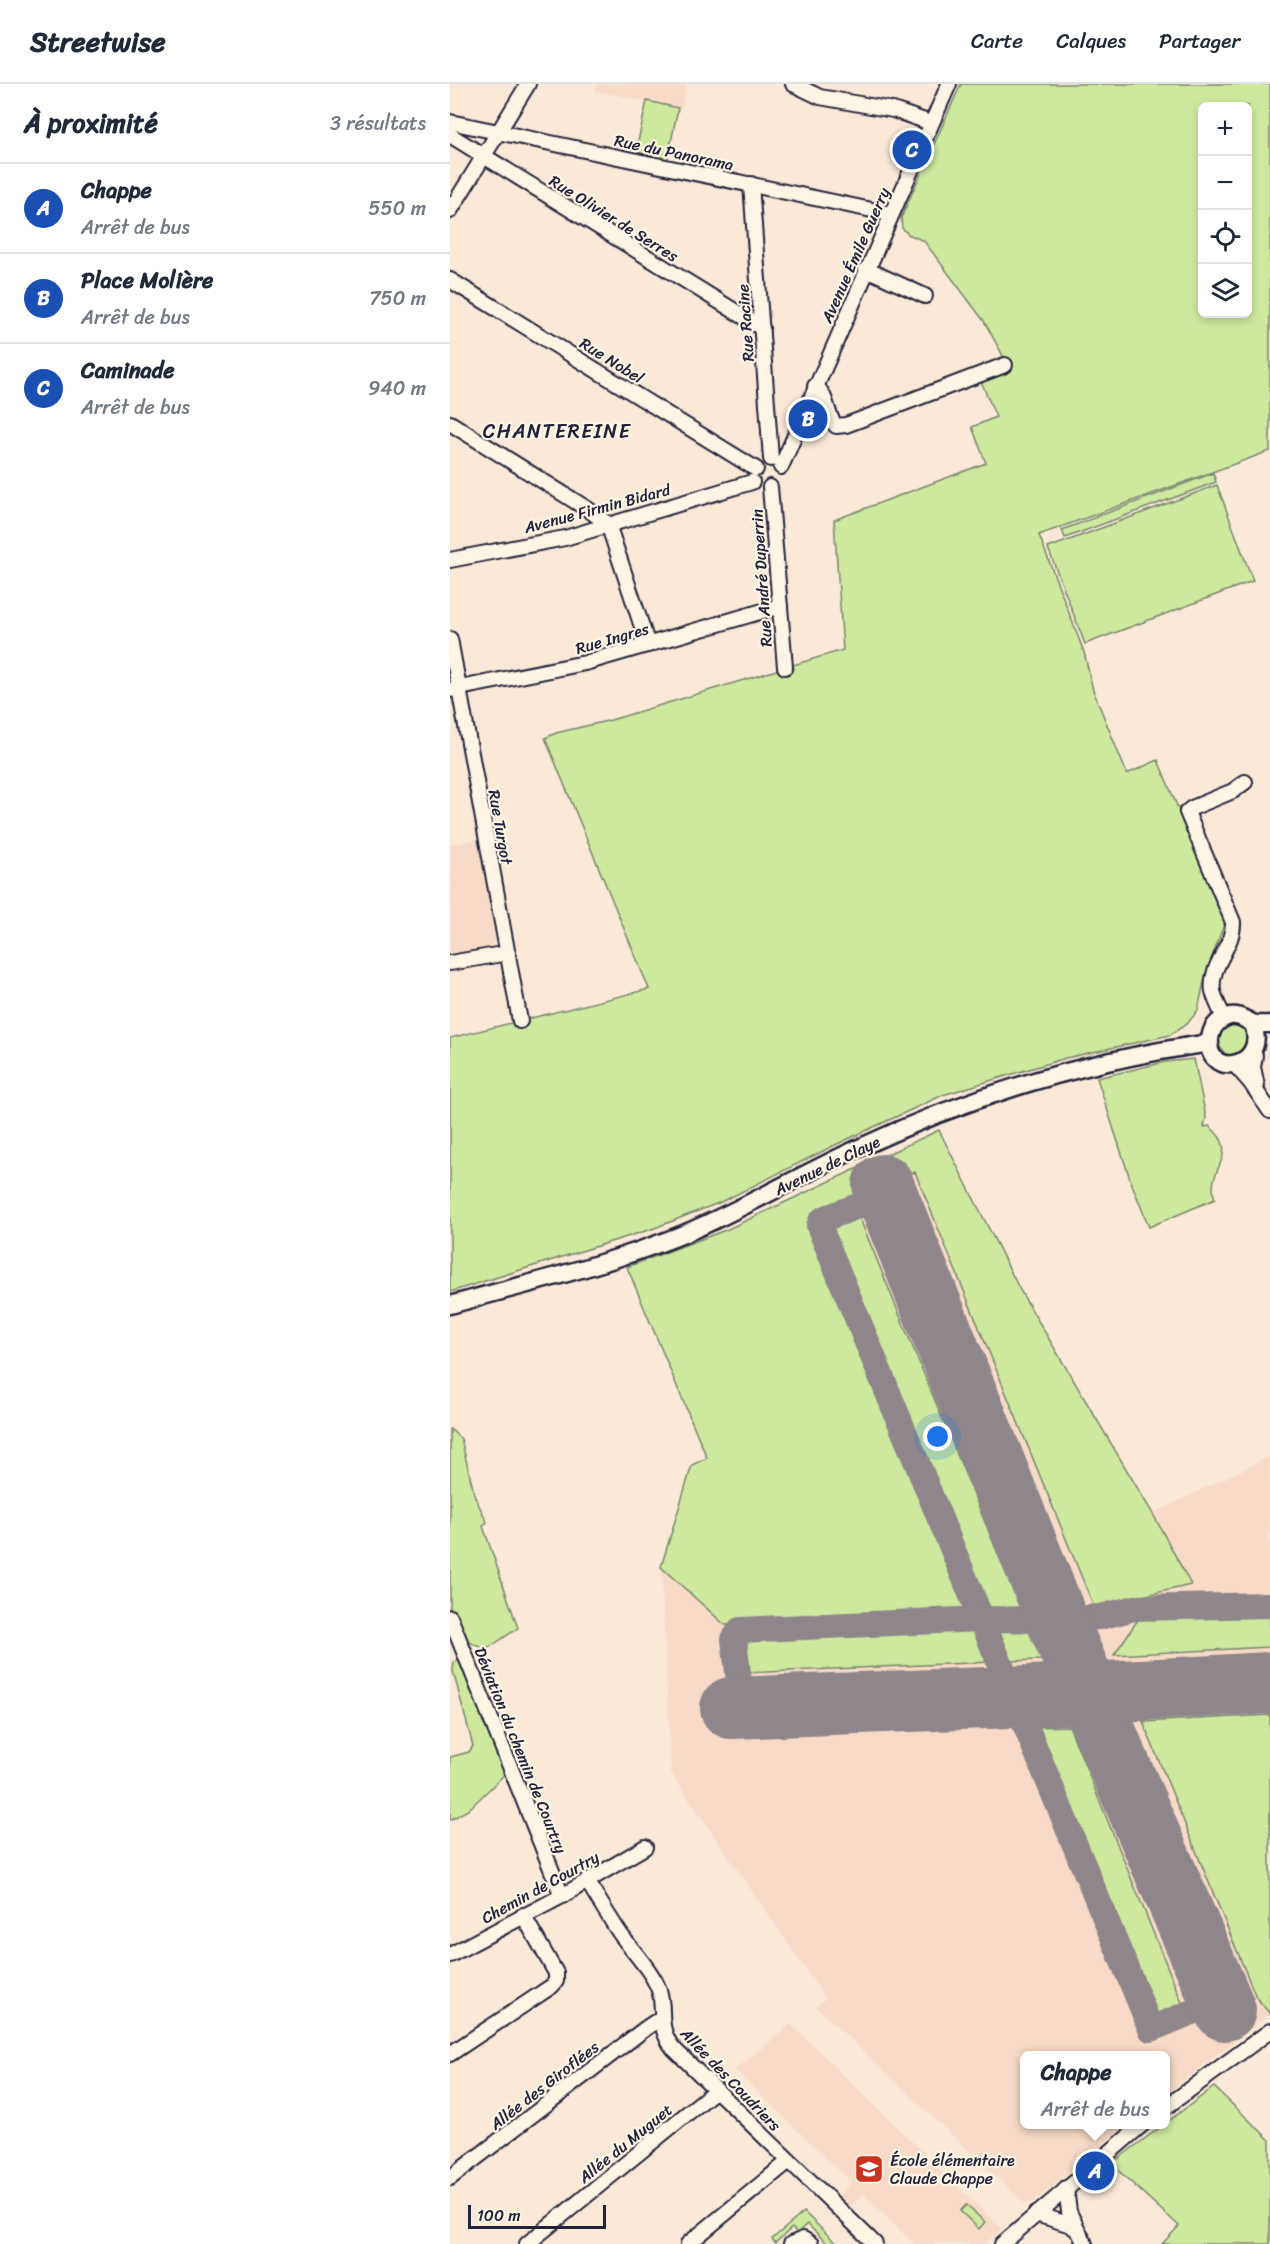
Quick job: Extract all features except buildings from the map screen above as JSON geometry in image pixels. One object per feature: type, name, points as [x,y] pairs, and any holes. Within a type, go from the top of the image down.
[{"type":"main road","points":[[1252,1023],[1257,1030],[1261,1046],[1249,1060],[1235,1065],[1221,1061],[1212,1050],[1210,1043],[1211,1031],[1224,1018],[1239,1016],[1252,1023],[1270,1024]]},
{"type":"main road","name":"Avenue de Claye","points":[[450,1305],[595,1264],[675,1237],[723,1216],[859,1148],[1022,1084],[1093,1066],[1210,1043]]},
{"type":"street","points":[[450,211],[528,84]]},
{"type":"street","points":[[793,84],[819,97],[893,110],[931,123]]},
{"type":"street","name":"Avenue Émile Guerry","points":[[770,487],[777,479],[775,462],[792,440],[949,84]]},
{"type":"street","name":"Rue du Panorama","points":[[450,122],[891,214]]},
{"type":"street","name":"Rue Olivier de Serres","points":[[450,135],[762,328]]},
{"type":"street","name":"Rue Racine","points":[[752,184],[762,328],[775,462]]},
{"type":"street","points":[[866,269],[925,296]]},
{"type":"street","name":"Rue Nobel","points":[[450,280],[754,475],[758,489],[763,490],[770,487]]},
{"type":"street","points":[[815,386],[821,390],[825,398],[831,420],[836,426],[846,425],[1005,365]]},
{"type":"street","points":[[450,423],[590,510],[608,524],[648,645]]},
{"type":"street","points":[[754,475],[775,462]]},
{"type":"street","name":"Avenue Firmin Bidard","points":[[450,560],[565,538],[754,475]]},
{"type":"street","name":"Rue André Duperrin","points":[[770,487],[785,667]]},
{"type":"street","name":"Rue Ingres","points":[[455,689],[585,663],[780,606]]},
{"type":"street","name":"Rue Turgot","points":[[450,639],[455,689],[520,1021]]},
{"type":"street","points":[[1224,1018],[1215,997],[1213,982],[1214,972],[1231,938],[1233,922],[1216,879],[1203,856],[1187,812],[1233,791],[1245,782]]},
{"type":"street","points":[[450,963],[508,953]]},
{"type":"street","points":[[1261,1046],[1253,1074],[1261,1096]]},
{"type":"street","points":[[1235,1065],[1261,1096],[1270,1111]]},
{"type":"street","name":"Déviation du chemin de Courtry","points":[[450,1617],[562,1896]]},
{"type":"street","name":"Chemin de Courtry","points":[[450,1955],[562,1896],[645,1847]]},
{"type":"street","name":"Allée des Coudriers","points":[[587,1880],[619,1931],[651,1975],[659,1991],[661,2022],[673,2048],[875,2244]]},
{"type":"street","points":[[450,2054],[552,1986],[556,1981],[556,1973],[523,1916]]},
{"type":"street","name":"Allée des Giroflées","points":[[450,2178],[646,2028],[655,2022],[661,2022]]},
{"type":"street","points":[[1170,2104],[1270,2031]]},
{"type":"street","name":"Allée du Muguet","points":[[527,2244],[716,2090]]},
{"type":"street","points":[[1002,2244],[1137,2129]]},
{"type":"street","points":[[688,2244],[789,2161]]},
{"type":"street","points":[[1066,2188],[1069,2212],[1085,2244]]},
{"type":"street","points":[[1058,2221],[1066,2217],[1069,2212]]},
{"type":"street","points":[[1036,2214],[1071,2225],[1077,2230]]},
{"type":"street","points":[[791,2244],[803,2239],[811,2244]]},
{"type":"shaded area","points":[[597,84],[687,84],[682,109],[678,108],[667,162],[635,155],[646,101],[595,91]]},
{"type":"shaded area","points":[[478,839],[496,940],[490,948],[450,955],[450,845]]},
{"type":"shaded area","points":[[939,1130],[1021,1292],[1152,1514],[1270,1456],[1270,2014],[1170,2091],[1170,2051],[1020,2051],[1020,2129],[1121,2129],[1033,2202],[1024,2203],[816,2007],[825,1998],[671,1773],[661,1567],[692,1465],[707,1458],[627,1267],[728,1229]]},
{"type":"shaded area","points":[[791,2024],[1002,2229],[985,2244],[914,2244],[863,2194],[848,2209],[836,2198],[851,2182],[735,2070]]},
{"type":"green space","points":[[961,84],[1270,84],[1270,451],[1039,535],[1084,652],[1093,690],[1127,774],[1158,760],[1225,922],[1206,973],[1198,1010],[1188,1023],[1170,1035],[1066,1058],[943,1095],[833,1146],[721,1202],[652,1229],[450,1292],[450,1038],[649,989],[545,738],[843,650],[834,520],[986,463],[972,427],[996,417],[980,379],[1009,367],[984,321],[924,241],[908,234],[902,228],[901,218]]},
{"type":"green space","points":[[647,101],[678,108],[667,162],[635,155]]},
{"type":"green space","points":[[1213,473],[1216,482],[1065,538],[1062,530]]},
{"type":"green space","points":[[1217,485],[1253,581],[1085,644],[1048,548]]},
{"type":"green space","points":[[1234,1025],[1243,1028],[1249,1035],[1246,1053],[1227,1056],[1218,1045],[1219,1038],[1224,1029]]},
{"type":"green space","points":[[1194,1059],[1206,1117],[1204,1127],[1209,1126],[1219,1136],[1223,1145],[1221,1162],[1214,1179],[1215,1199],[1149,1227],[1131,1182],[1097,1078],[1165,1062]]},
{"type":"green space","points":[[939,1130],[1021,1292],[1153,1514],[1191,1585],[1094,1607],[915,1172],[820,1212],[813,1217],[812,1234],[972,1614],[725,1625],[661,1567],[692,1465],[707,1458],[627,1267],[728,1229]]},
{"type":"green space","points":[[858,1214],[1022,1612],[986,1612],[827,1228]]},
{"type":"green space","points":[[450,1429],[461,1439],[475,1497],[487,1522],[483,1526],[518,1628],[487,1649],[466,1640],[458,1630],[450,1609]]},
{"type":"green space","points":[[1270,1612],[1270,1647],[1114,1655],[1139,1618]]},
{"type":"green space","points":[[991,1625],[1028,1626],[1042,1660],[1006,1661]]},
{"type":"green space","points":[[975,1626],[991,1662],[745,1673],[742,1639]]},
{"type":"green space","points":[[458,1661],[467,1672],[505,1765],[503,1776],[468,1810],[450,1820],[450,1757],[469,1752],[473,1746],[453,1671],[454,1662]]},
{"type":"green space","points":[[1270,1715],[1270,2014],[1256,1997],[1143,1722]]},
{"type":"green space","points":[[1069,1726],[1185,2010],[1155,2021],[1035,1727]]},
{"type":"green space","points":[[1214,2087],[1270,2140],[1270,2244],[1162,2244],[1179,2226],[1111,2164],[1158,2129],[1170,2129],[1170,2120]]},
{"type":"green space","points":[[966,2205],[985,2222],[979,2229],[960,2211]]},
{"type":"green space","points":[[804,2212],[836,2243],[828,2244],[807,2224],[797,2233],[792,2228],[775,2243],[772,2239]]},
{"type":"taxiway","points":[[887,1195],[826,1218],[819,1226],[1151,2029],[1221,2000]]},
{"type":"taxiway","points":[[742,1707],[734,1639],[740,1630],[981,1619],[1057,1620],[1100,1617],[1135,1608],[1270,1605]]},
{"type":"runway","points":[[883,1185],[1057,1620],[1225,2010]]},
{"type":"runway","points":[[731,1708],[1012,1697],[1270,1683]]},
{"type":"place","name":"Caminade","points":[[912,150]]},
{"type":"place","name":"Place Molière","points":[[808,419]]},
{"type":"place","name":"École élémentaire Claude Chappe","points":[[869,2169]]},
{"type":"place","name":"Chappe","points":[[1095,2171]]},
{"type":"district","name":"CHANTEREINE","points":[[557,431]]}]
